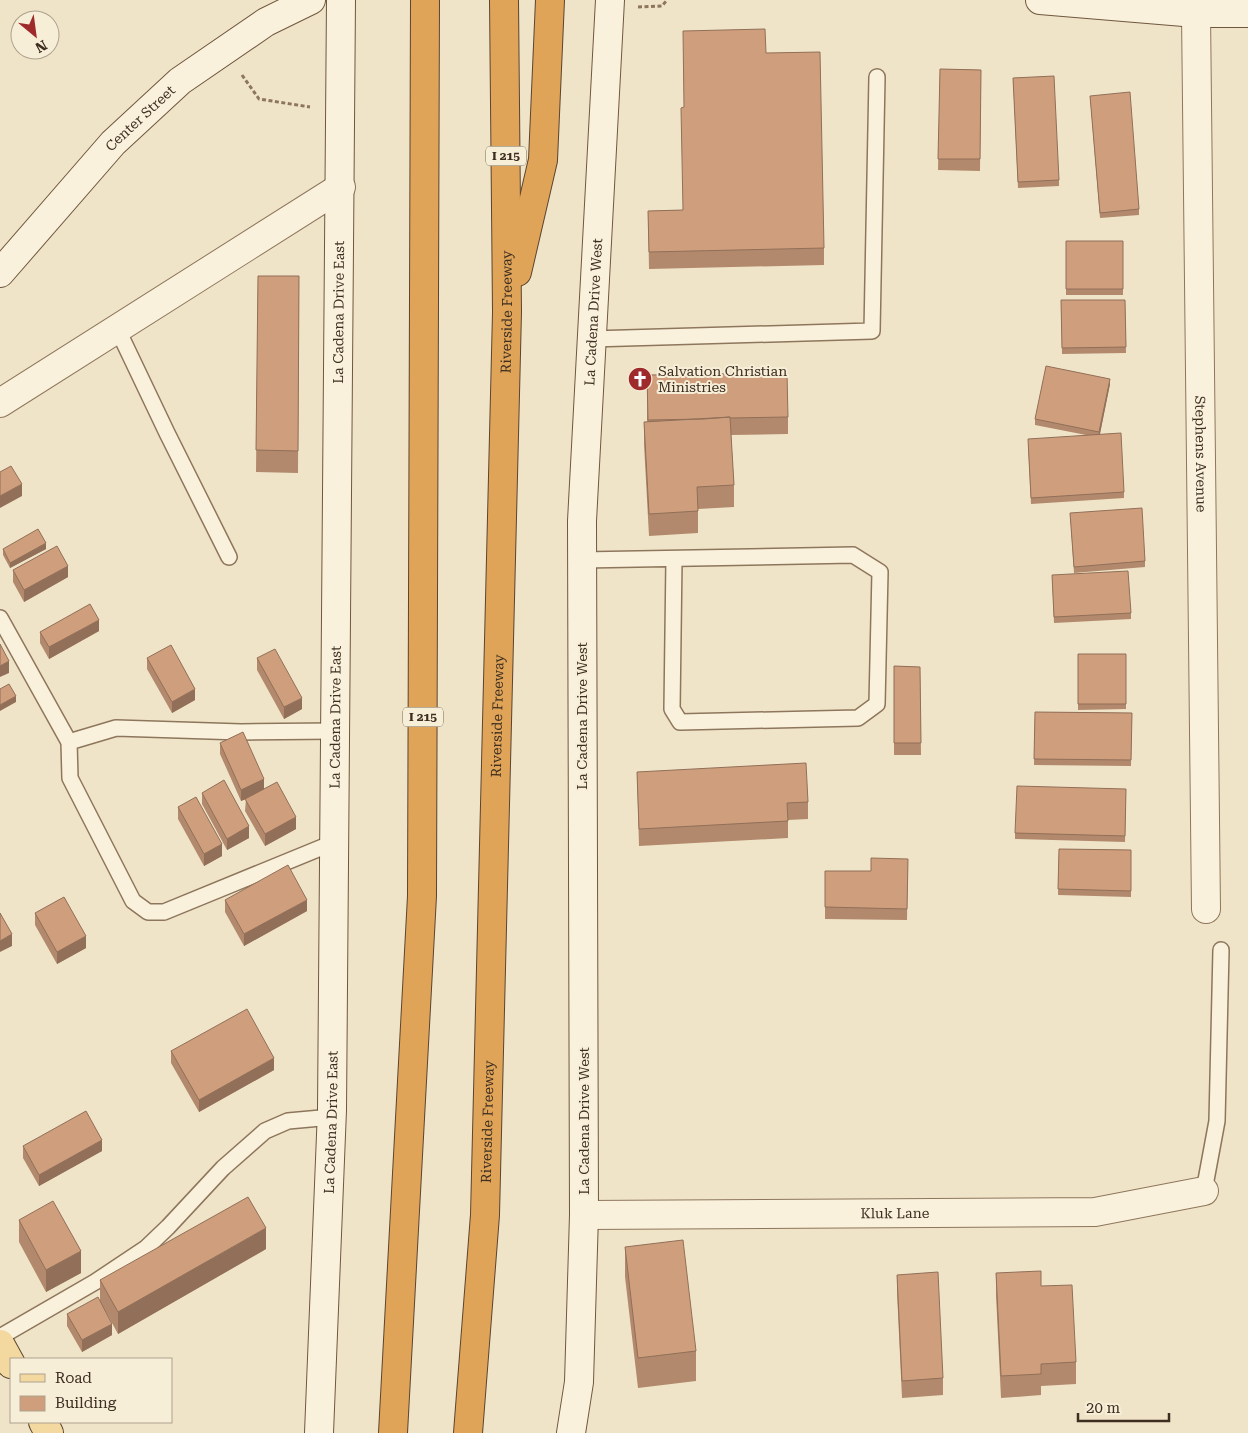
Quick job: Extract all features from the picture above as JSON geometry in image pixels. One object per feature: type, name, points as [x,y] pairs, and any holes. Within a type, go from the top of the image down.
[{"type":"highway","name":"I 215","points":[[393,1433],[422,896],[425,0]]},
{"type":"highway","name":"Riverside Freeway","points":[[468,1433],[485,1215],[507,312],[504,0]]},
{"type":"highway","points":[[507,312],[544,160],[550,0]]},
{"type":"main road","name":"Center Street","points":[[0,273],[113,143],[180,81],[266,22],[312,0]]},
{"type":"main road","name":"La Cadena Drive East","points":[[318,1433],[332,1117],[342,0]]},
{"type":"main road","name":"La Cadena Drive West","points":[[571,1433],[579,1382],[584,1215],[582,520],[610,0]]},
{"type":"main road","points":[[1040,0],[1196,7],[1248,13]]},
{"type":"main road","name":"Stephens Avenue","points":[[1196,7],[1206,909]]},
{"type":"main road","points":[[0,402],[341,187]]},
{"type":"main road","points":[[0,242],[51,214]]},
{"type":"main road","name":"Kluk Lane","points":[[584,1215],[1095,1212],[1204,1191]]},
{"type":"main road","points":[[0,1344],[10,1362]]},
{"type":"lane","points":[[591,339],[872,331],[877,78]]},
{"type":"lane","points":[[117,328],[229,557]]},
{"type":"lane","points":[[582,560],[853,555],[880,572],[877,704],[858,718],[680,722],[672,709],[674,559]]},
{"type":"lane","points":[[0,618],[69,742],[70,778],[133,901],[148,912],[164,912],[335,842]]},
{"type":"lane","points":[[69,742],[116,728],[241,732],[336,730]]},
{"type":"lane","points":[[1204,1191],[1217,1121],[1221,950]]},
{"type":"lane","points":[[0,1338],[86,1287],[146,1248],[223,1168],[265,1131],[288,1121],[332,1117]]},
{"type":"path","points":[[662,6],[667,0]]},
{"type":"path","points":[[224,52],[259,99],[289,103]]},
{"type":"building","points":[[765,29],[766,53],[820,52],[824,248],[649,252],[648,211],[683,210],[681,108],[684,107],[683,31]]},
{"type":"building","points":[[940,69],[981,70],[980,159],[938,159]]},
{"type":"building","points":[[1054,76],[1059,180],[1018,182],[1013,78]]},
{"type":"building","points":[[1130,92],[1139,209],[1100,213],[1090,96]]},
{"type":"building","points":[[1066,241],[1123,241],[1123,289],[1066,289]]},
{"type":"building","points":[[258,276],[299,276],[298,451],[256,450]]},
{"type":"building","points":[[1061,300],[1125,300],[1126,347],[1062,348]]},
{"type":"building","points":[[1046,366],[1110,379],[1099,432],[1035,419]]},
{"type":"building","points":[[787,373],[788,417],[648,420],[647,375]]},
{"type":"building","points":[[730,417],[734,485],[697,487],[698,511],[649,514],[644,422]]},
{"type":"building","points":[[1121,433],[1124,492],[1031,498],[1028,439]]},
{"type":"building","points":[[11,466],[22,484],[0,496],[0,472]]},
{"type":"building","points":[[1142,508],[1145,561],[1074,567],[1070,513]]},
{"type":"building","points":[[38,529],[46,543],[10,563],[3,549]]},
{"type":"building","points":[[57,546],[68,566],[24,590],[13,570]]},
{"type":"building","points":[[1128,571],[1131,613],[1054,617],[1052,575]]},
{"type":"building","points":[[90,604],[99,620],[49,647],[40,632]]},
{"type":"building","points":[[0,644],[9,661],[0,666]]},
{"type":"building","points":[[171,645],[195,689],[172,702],[147,658]]},
{"type":"building","points":[[275,649],[302,698],[284,707],[257,658]]},
{"type":"building","points":[[1078,654],[1126,654],[1126,704],[1078,704]]},
{"type":"building","points":[[894,666],[920,667],[921,743],[894,743]]},
{"type":"building","points":[[9,684],[16,696],[0,705],[0,689]]},
{"type":"building","points":[[1035,712],[1132,713],[1131,760],[1034,759]]},
{"type":"building","points":[[243,732],[264,779],[241,790],[220,743]]},
{"type":"building","points":[[806,763],[808,802],[787,803],[788,821],[639,829],[637,772]]},
{"type":"building","points":[[224,780],[249,826],[227,839],[202,793]]},
{"type":"building","points":[[277,782],[296,817],[265,834],[245,799]]},
{"type":"building","points":[[1017,786],[1126,789],[1125,836],[1015,833]]},
{"type":"building","points":[[196,797],[222,844],[204,854],[178,807]]},
{"type":"building","points":[[1059,849],[1131,850],[1131,891],[1058,889]]},
{"type":"building","points":[[871,858],[908,859],[907,909],[825,907],[825,871],[871,871]]},
{"type":"building","points":[[288,865],[307,900],[244,934],[225,900]]},
{"type":"building","points":[[64,897],[86,936],[57,952],[35,913]]},
{"type":"building","points":[[0,913],[12,934],[0,941]]},
{"type":"building","points":[[247,1009],[274,1058],[199,1100],[171,1051]]},
{"type":"building","points":[[86,1111],[102,1140],[39,1175],[23,1146]]},
{"type":"building","points":[[248,1197],[266,1228],[118,1312],[100,1280]]},
{"type":"building","points":[[53,1201],[81,1251],[46,1270],[19,1220]]},
{"type":"building","points":[[683,1240],[696,1351],[638,1358],[625,1247]]},
{"type":"building","points":[[1041,1271],[1041,1286],[1072,1285],[1076,1362],[1041,1364],[1041,1374],[1001,1376],[996,1273]]},
{"type":"building","points":[[938,1272],[943,1378],[902,1381],[897,1275]]},
{"type":"building","points":[[98,1297],[112,1324],[82,1340],[67,1314]]},
{"type":"place","name":"Salvation Christian Ministries","points":[[640,379]]}]
